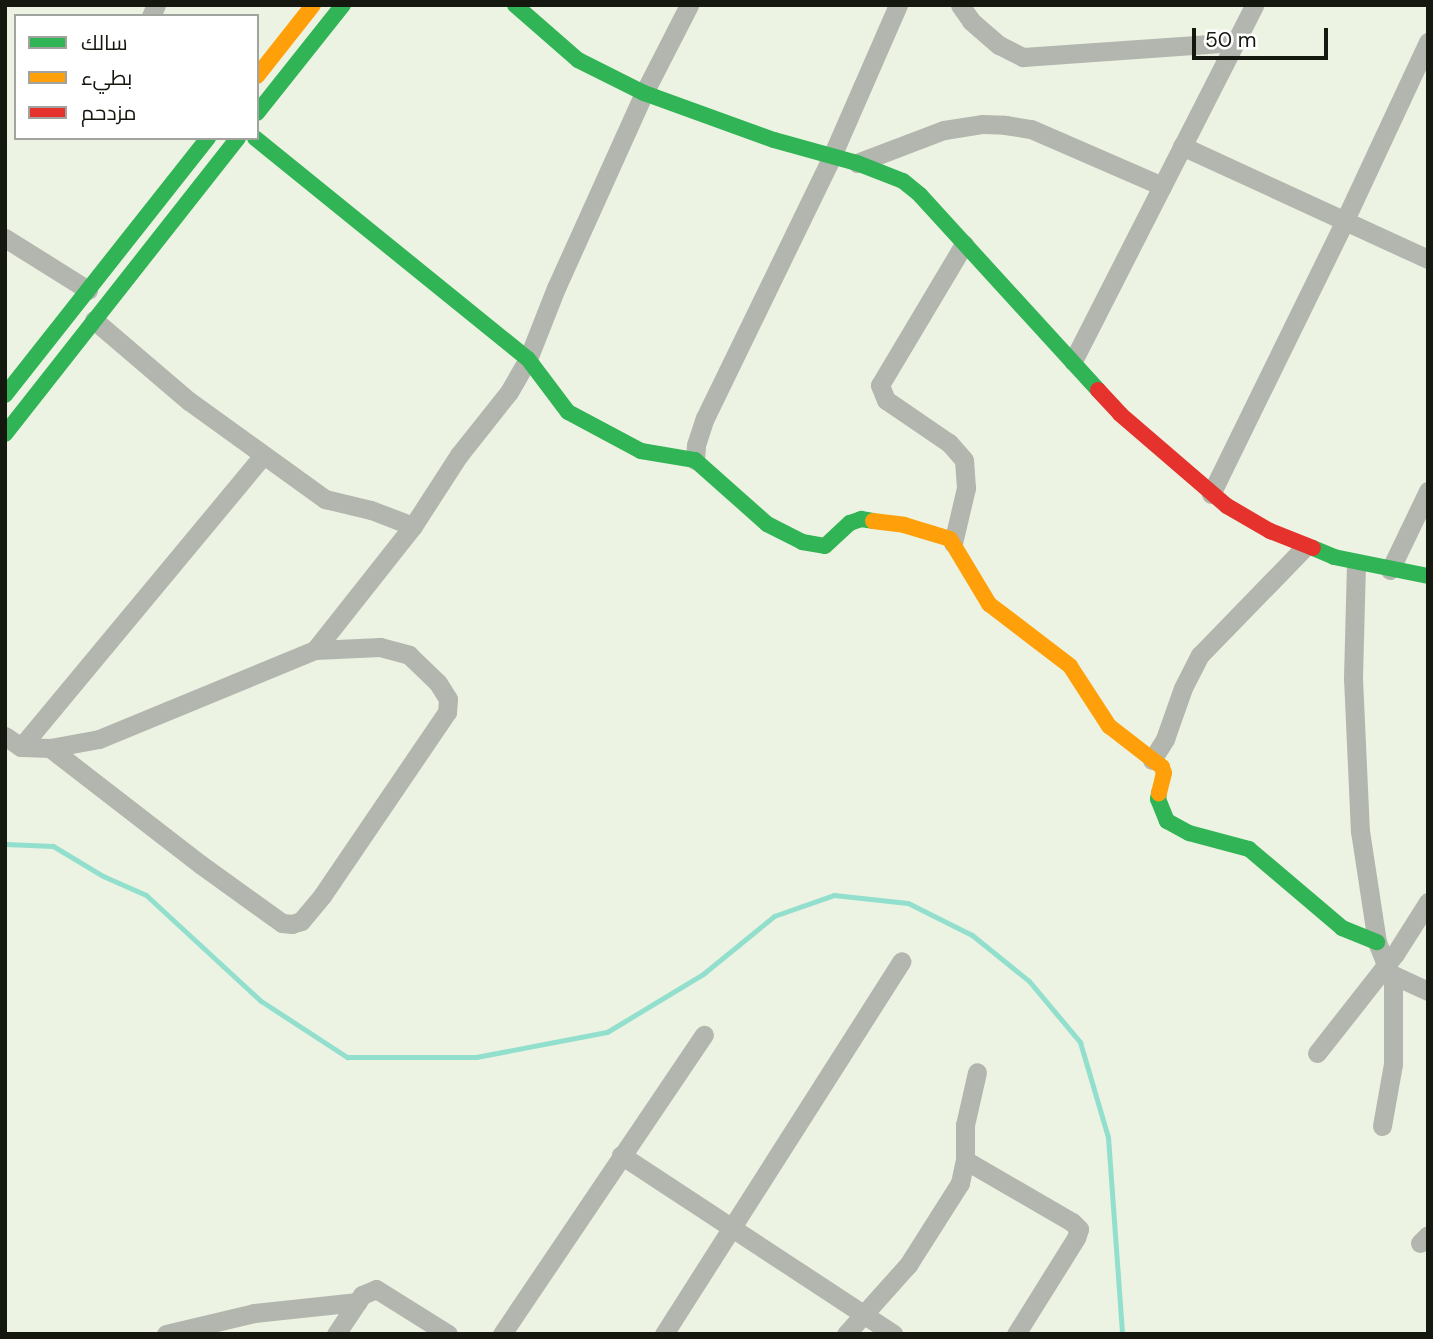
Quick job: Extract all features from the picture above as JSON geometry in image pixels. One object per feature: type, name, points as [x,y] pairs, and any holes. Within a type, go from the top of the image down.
[{"type":"street","points":[[259,73],[313,5]]},
{"type":"street","points":[[259,110],[343,5]]},
{"type":"street","points":[[514,5],[578,60],[644,93],[774,140],[857,163],[911,186],[1120,414],[1211,494],[1270,531],[1305,547],[1356,563],[1428,576]]},
{"type":"street","points":[[315,650],[413,526],[459,455],[509,392],[528,359],[556,288],[644,93],[689,5]]},
{"type":"street","points":[[695,460],[696,445],[705,418],[832,156],[898,5]]},
{"type":"street","points":[[960,5],[971,21],[999,45],[1023,57],[1235,43]]},
{"type":"street","points":[[1073,361],[1254,5]]},
{"type":"street","points":[[1211,494],[1344,222],[1428,42]]},
{"type":"street","points":[[857,163],[944,130],[982,124],[1005,125],[1031,129],[1162,186]]},
{"type":"street","points":[[5,395],[206,140]]},
{"type":"street","points":[[5,433],[236,140]]},
{"type":"street","points":[[257,140],[413,269],[528,359],[568,412],[599,431],[640,451],[695,460],[760,518],[802,542],[825,546],[850,523],[861,519],[904,524],[944,536],[953,543],[989,604],[1070,666],[1109,726],[1164,769],[1158,799],[1167,821],[1189,833],[1249,849],[1342,928],[1377,942]]},
{"type":"street","points":[[1182,146],[1428,260]]},
{"type":"street","points":[[5,238],[88,290]]},
{"type":"street","points":[[953,543],[966,488],[964,460],[949,443],[886,400],[880,385],[964,244]]},
{"type":"street","points":[[94,320],[189,401],[325,499],[371,510],[413,526]]},
{"type":"street","points":[[13,741],[263,456]]},
{"type":"street","points":[[1390,570],[1428,491]]},
{"type":"street","points":[[1152,760],[1164,739],[1183,688],[1200,655],[1305,547]]},
{"type":"street","points":[[1356,563],[1353,678],[1360,831],[1377,942],[1389,969],[1393,1064],[1382,1126]]},
{"type":"street","points":[[13,741],[50,748],[99,739],[315,650],[380,647],[408,655],[438,683],[449,699],[447,712],[322,896],[301,921],[282,923],[50,748]]},
{"type":"street","points":[[1317,1054],[1389,969],[1428,902]]},
{"type":"street","points":[[664,1334],[902,961]]},
{"type":"street","points":[[1389,969],[1428,991]]},
{"type":"street","points":[[502,1334],[704,1035]]},
{"type":"street","points":[[846,1334],[862,1313],[902,1273],[942,1216],[960,1183],[965,1160],[965,1125],[977,1072]]},
{"type":"street","points":[[621,1155],[894,1334]]},
{"type":"street","points":[[965,1160],[1079,1229],[1016,1334]]},
{"type":"street","points":[[336,1334],[357,1302],[367,1291],[376,1289],[448,1334]]},
{"type":"street","points":[[166,1334],[254,1313],[357,1302]]},
{"type":"waterway","points":[[5,844],[53,846],[103,876],[146,895],[261,1001],[347,1057],[476,1057],[607,1032],[703,974],[774,916],[834,895],[908,903],[972,935],[1029,981],[1080,1042],[1108,1137],[1122,1334]]},
{"type":"traffic: fast","points":[[259,110],[343,5]]},
{"type":"traffic: fast","points":[[515,5],[578,60],[644,93],[774,140],[857,163],[903,181],[920,195],[1098,390]]},
{"type":"traffic: fast","points":[[5,395],[206,140]]},
{"type":"traffic: fast","points":[[5,434],[236,140]]},
{"type":"traffic: fast","points":[[257,140],[528,359],[568,412],[641,451],[695,460],[767,524],[802,542],[825,546],[850,523],[861,519],[873,521]]},
{"type":"traffic: fast","points":[[1313,548],[1334,557],[1428,576]]},
{"type":"traffic: fast","points":[[1159,793],[1158,799],[1167,821],[1189,833],[1249,849],[1342,928],[1377,942]]},
{"type":"traffic: slow","points":[[259,73],[313,5]]},
{"type":"traffic: slow","points":[[873,521],[904,525],[950,539],[989,604],[1070,666],[1109,726],[1162,767],[1164,773],[1159,793]]},
{"type":"traffic: jam","points":[[1098,390],[1120,414],[1227,506],[1270,531],[1313,548]]}]
